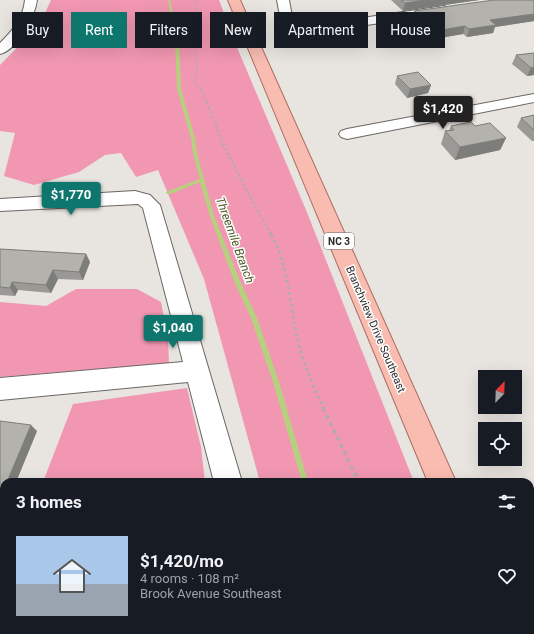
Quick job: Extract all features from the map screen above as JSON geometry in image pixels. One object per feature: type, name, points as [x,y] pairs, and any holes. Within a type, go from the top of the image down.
[{"type":"main road","name":"Branchview Drive Southeast","points":[[234,0],[440,478]]},
{"type":"street","points":[[0,50],[21,29],[27,20],[31,10],[31,0]]},
{"type":"street","points":[[283,0],[289,32],[454,9]]},
{"type":"street","points":[[347,134],[534,98]]},
{"type":"street","points":[[0,204],[135,197],[144,199],[151,205],[227,478]]},
{"type":"street","points":[[0,389],[197,371]]},
{"type":"path","points":[[196,0],[198,24],[195,30],[197,70],[194,79],[196,85],[202,90],[204,99],[212,113],[217,131],[236,173],[273,238],[287,277],[297,338],[315,391],[356,478]]},
{"type":"shaded area","points":[[51,0],[219,0],[224,12],[210,12],[210,48],[237,48],[306,210],[412,478],[259,478],[204,279],[158,170],[136,177],[121,153],[105,155],[79,172],[34,185],[4,176],[15,133],[0,131],[0,65],[17,48],[63,48],[63,12],[46,12]]},
{"type":"shaded area","points":[[76,289],[137,289],[161,302],[168,338],[169,363],[0,377],[0,302],[46,306]]},
{"type":"shaded area","points":[[187,388],[201,447],[205,478],[45,478],[73,404]]},
{"type":"building","points":[[401,0],[426,0],[405,3]]},
{"type":"building","points":[[494,0],[534,0],[534,14],[490,20],[496,25],[469,29],[465,26],[445,29],[445,12],[414,11]]},
{"type":"building","points":[[534,53],[534,67],[531,68],[516,55]]},
{"type":"building","points":[[418,72],[431,85],[410,89],[397,76]]},
{"type":"building","points":[[534,115],[534,130],[521,118]]},
{"type":"building","points":[[471,122],[475,126],[490,123],[506,138],[460,147],[445,131],[454,130],[451,126]]},
{"type":"building","points":[[0,249],[86,254],[79,272],[53,270],[46,285],[12,282],[10,288],[0,287]]},
{"type":"building","points":[[0,421],[31,425],[9,478],[0,478]]},
{"type":"waterway","name":"Threemile Branch","points":[[169,0],[177,39],[179,89],[193,138],[195,153],[212,216],[237,281],[254,318],[277,385],[304,478]]},
{"type":"waterway","points":[[168,193],[202,180]]}]
